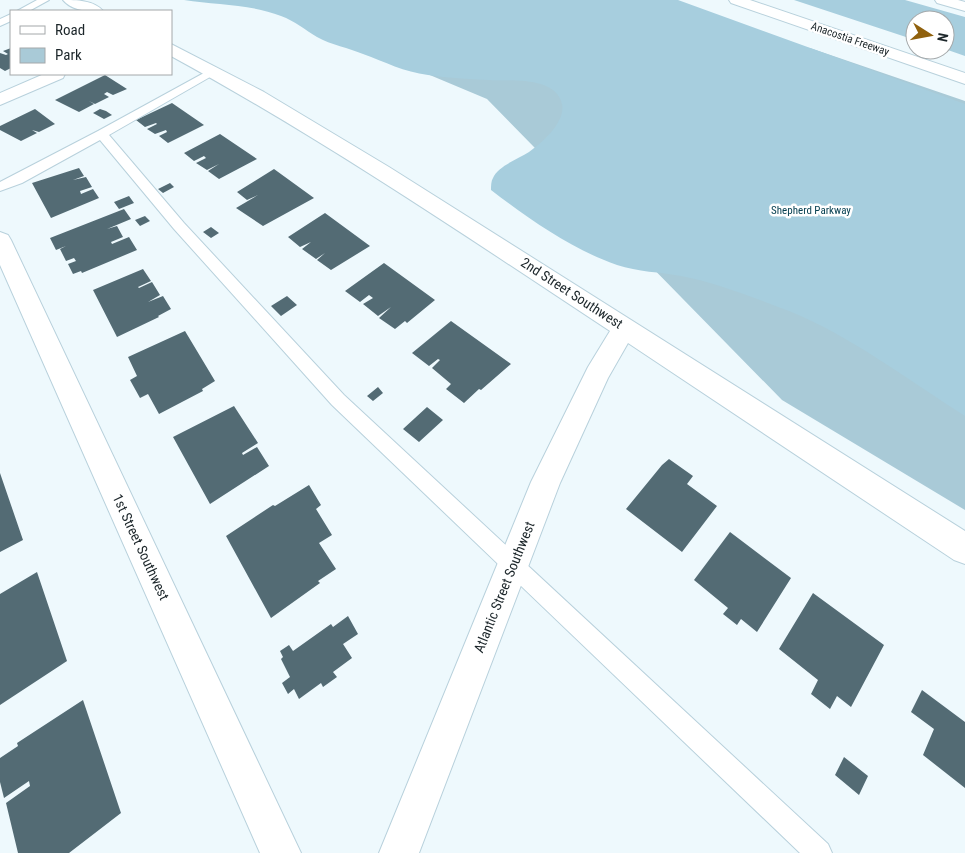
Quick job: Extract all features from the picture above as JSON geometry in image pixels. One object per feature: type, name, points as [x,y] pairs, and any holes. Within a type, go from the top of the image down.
[{"type":"main road","points":[[70,0],[94,10]]},
{"type":"main road","name":"Anacostia Freeway","points":[[736,0],[965,79]]},
{"type":"main road","points":[[942,0],[965,7]]},
{"type":"main road","name":"2nd Street Southwest","points":[[172,50],[213,71],[374,166],[965,549]]},
{"type":"main road","points":[[0,100],[54,75]]},
{"type":"main road","name":"1st Street Southwest","points":[[0,240],[281,853]]},
{"type":"main road","name":"Atlantic Street Southwest","points":[[399,853],[512,565],[571,428],[597,374],[624,327]]},
{"type":"lane","points":[[24,10],[44,0]]},
{"type":"lane","points":[[0,187],[17,180],[102,134],[213,71]]},
{"type":"lane","points":[[102,134],[179,226],[338,400],[820,853]]},
{"type":"green space","name":"Shepherd Parkway","points":[[184,0],[678,0],[965,104],[965,416],[857,346],[812,321],[736,291],[709,283],[617,265],[567,242],[520,212],[491,190],[492,179],[499,170],[529,152],[546,138],[557,125],[562,111],[562,104],[558,95],[542,84],[520,81],[451,78],[411,72],[328,42],[291,20],[270,12],[246,7]]},
{"type":"green space","points":[[794,0],[905,0],[940,10],[905,10],[905,37]]},
{"type":"green space","name":"Shepherd Parkway","points":[[270,8],[810,48],[965,101],[965,510],[782,400],[487,99]]},
{"type":"green space","points":[[955,14],[965,17],[965,56],[955,52]]},
{"type":"building","points":[[10,48],[10,68],[5,71],[0,68],[0,53],[8,54],[3,51]]},
{"type":"building","points":[[105,75],[127,89],[113,95],[107,92],[104,94],[109,97],[95,104],[89,101],[94,104],[79,112],[55,100]]},
{"type":"building","points":[[172,103],[204,125],[168,143],[159,136],[167,132],[166,130],[155,134],[147,129],[156,123],[145,127],[136,120]]},
{"type":"building","points":[[35,109],[55,124],[39,132],[32,130],[37,133],[21,141],[0,130],[0,126]]},
{"type":"building","points":[[100,109],[112,115],[104,119],[93,113]]},
{"type":"building","points":[[220,134],[257,159],[219,179],[208,171],[219,164],[207,170],[196,163],[206,158],[204,156],[194,161],[184,153]]},
{"type":"building","points":[[79,168],[84,176],[73,180],[86,177],[92,187],[80,191],[81,194],[93,189],[99,198],[51,218],[32,183]]},
{"type":"building","points":[[274,169],[314,198],[263,226],[236,208],[258,195],[247,200],[237,192]]},
{"type":"building","points":[[170,183],[174,187],[163,193],[158,189]]},
{"type":"building","points":[[129,196],[134,203],[119,209],[114,202]]},
{"type":"building","points":[[124,209],[131,219],[107,229],[117,226],[123,237],[111,242],[112,244],[129,237],[137,250],[82,273],[81,271],[73,274],[68,264],[76,261],[74,258],[66,261],[60,249],[66,246],[56,250],[50,238]]},
{"type":"building","points":[[325,213],[370,246],[331,270],[317,260],[325,253],[316,259],[302,249],[311,242],[300,247],[288,237]]},
{"type":"building","points":[[145,216],[150,221],[140,226],[135,220]]},
{"type":"building","points":[[211,227],[219,233],[211,238],[203,232]]},
{"type":"building","points":[[384,263],[435,300],[407,323],[405,321],[395,329],[379,318],[391,307],[378,316],[363,304],[373,298],[369,295],[360,302],[345,291]]},
{"type":"building","points":[[143,269],[151,281],[138,287],[152,282],[160,295],[148,302],[163,296],[171,309],[159,317],[117,337],[93,290]]},
{"type":"building","points":[[287,296],[297,305],[281,316],[271,306]]},
{"type":"building","points":[[451,321],[511,364],[464,403],[446,389],[451,384],[432,368],[440,360],[438,359],[429,366],[412,353]]},
{"type":"building","points":[[185,331],[215,381],[202,389],[203,391],[159,414],[148,394],[140,398],[130,380],[137,376],[128,357]]},
{"type":"building","points":[[378,387],[383,393],[373,401],[367,396]]},
{"type":"building","points":[[234,406],[258,443],[242,453],[243,455],[257,447],[269,466],[210,504],[173,437]]},
{"type":"building","points":[[427,407],[443,420],[419,442],[403,429]]},
{"type":"building","points":[[669,459],[693,476],[687,484],[717,506],[682,552],[626,509]]},
{"type":"building","points":[[0,473],[23,540],[0,552]]},
{"type":"building","points":[[309,485],[321,505],[316,509],[332,535],[319,543],[336,569],[318,581],[320,583],[271,618],[226,536],[273,505],[275,506]]},
{"type":"building","points":[[730,532],[791,578],[757,632],[741,619],[737,625],[723,614],[728,608],[694,580]]},
{"type":"building","points":[[37,572],[67,661],[0,705],[0,594]]},
{"type":"building","points":[[813,593],[884,645],[851,707],[837,696],[830,709],[811,694],[818,680],[779,649]]},
{"type":"building","points":[[348,616],[358,634],[343,644],[352,658],[333,672],[337,677],[323,687],[321,683],[299,699],[294,689],[288,694],[282,683],[290,677],[281,659],[283,657],[280,651],[289,645],[293,651],[331,624],[333,627]]},
{"type":"building","points":[[922,690],[965,722],[965,788],[923,755],[934,729],[911,712]]},
{"type":"building","points":[[83,700],[121,813],[69,853],[18,853],[6,803],[30,786],[29,781],[4,798],[0,782],[0,758],[18,746],[17,743]]},
{"type":"building","points":[[844,757],[868,776],[859,795],[835,775]]}]
